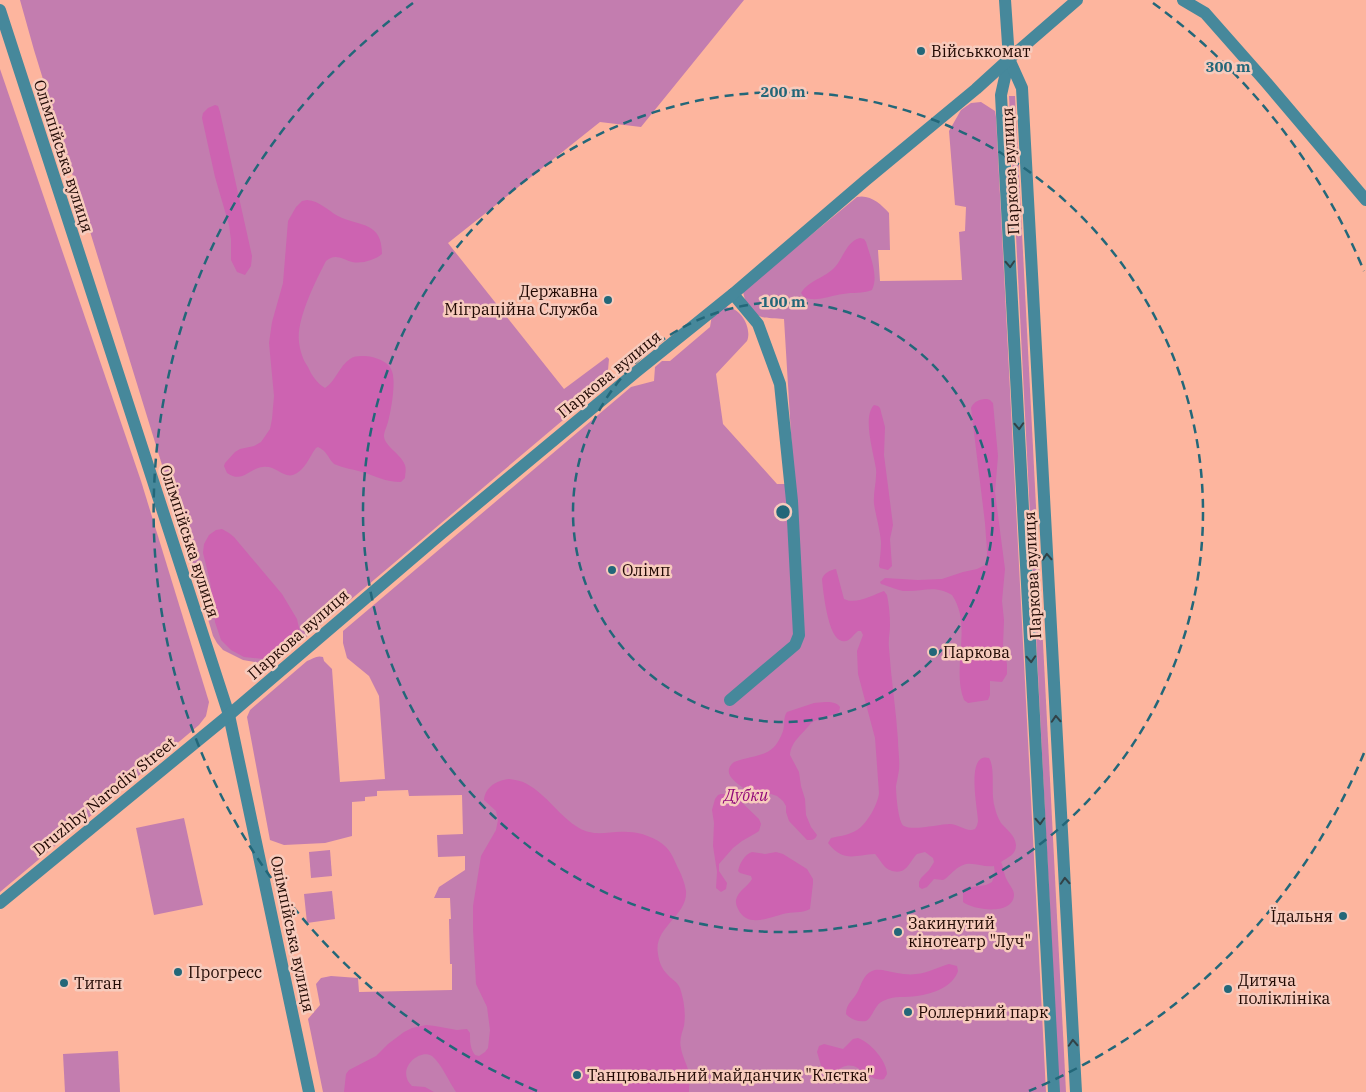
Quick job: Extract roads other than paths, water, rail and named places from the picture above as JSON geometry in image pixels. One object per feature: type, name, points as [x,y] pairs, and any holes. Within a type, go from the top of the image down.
[{"type":"street","points":[[1005,0],[1009,59]]},
{"type":"street","points":[[1009,59],[1077,0]]},
{"type":"street","points":[[1183,0],[1205,13],[1366,200]]},
{"type":"street","name":"Олімпійська вулиця","points":[[0,10],[229,715],[309,1092]]},
{"type":"street","name":"Паркова вулиця","points":[[229,715],[442,533],[733,294],[1009,59]]},
{"type":"street","name":"Паркова вулиця","points":[[1009,59],[1002,95],[1054,1092]]},
{"type":"street","name":"Паркова вулиця","points":[[1009,59],[1022,88],[1076,1092]]},
{"type":"street","points":[[730,700],[796,645],[799,635],[792,501],[780,384],[758,324],[733,294]]},
{"type":"street","name":"Druzhby Narodiv Street","points":[[0,903],[229,715]]},
{"type":"place","name":"Військкомат","points":[[921,51]]},
{"type":"place","name":"Державна Міграційна Служба","points":[[608,300]]},
{"type":"place","name":"Олімп","points":[[612,570]]},
{"type":"place","name":"Паркова","points":[[933,652]]},
{"type":"place","name":"Їдальня","points":[[1343,916]]},
{"type":"place","name":"Закинутий кінотеатр \"Луч\"","points":[[898,932]]},
{"type":"place","name":"Прогресс","points":[[178,972]]},
{"type":"place","name":"Титан","points":[[64,983]]},
{"type":"place","name":"Дитяча поліклініка","points":[[1228,989]]},
{"type":"place","name":"Роллерний парк","points":[[908,1012]]},
{"type":"place","name":"Танцювальний майданчик \"Клєтка\"","points":[[577,1075]]},
{"type":"park label","name":"Дубки","points":[[746,795]]}]
